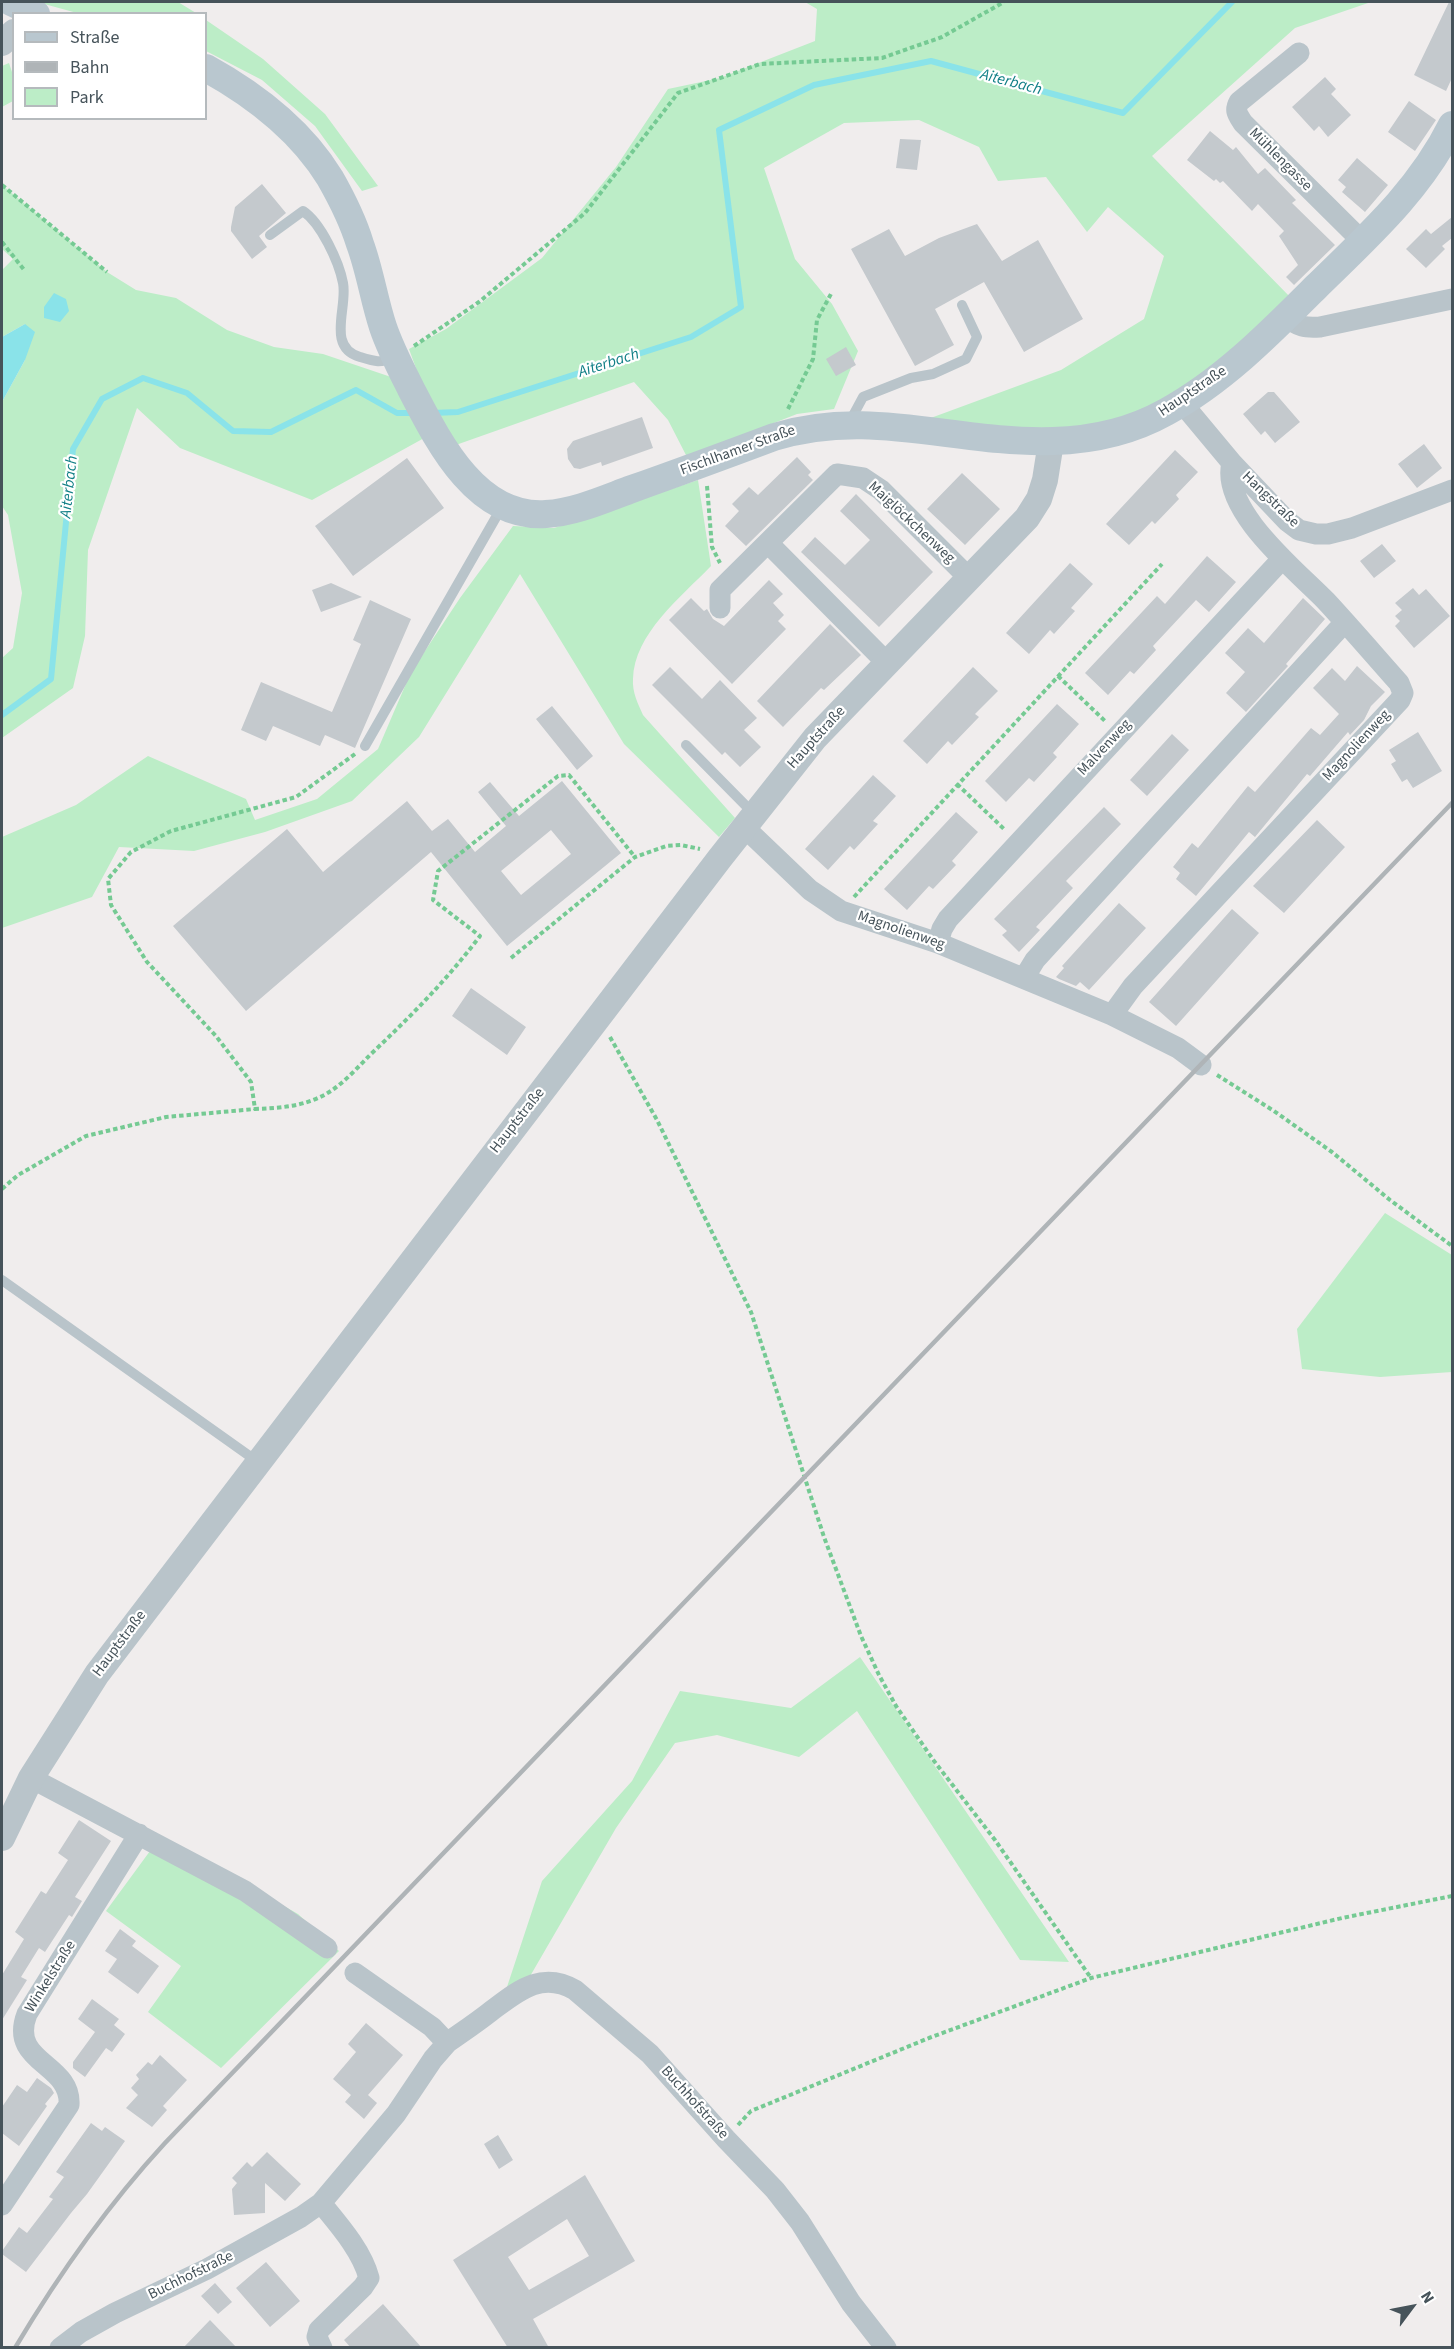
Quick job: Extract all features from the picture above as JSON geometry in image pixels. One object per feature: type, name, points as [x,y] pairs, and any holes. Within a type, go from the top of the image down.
[{"type":"main road","name":"Fischlhamer Straße","points":[[207,69],[262,102],[307,146],[328,176],[346,207],[360,243],[383,328],[418,401],[441,443],[471,483],[503,505],[523,512],[544,514],[564,511],[799,429],[849,424],[1051,442]]},
{"type":"main road","name":"Hauptstraße","points":[[1051,442],[1105,436],[1129,429],[1182,403],[1242,358],[1363,242],[1409,194],[1428,167],[1452,125]]},
{"type":"street","points":[[2,43],[12,29]]},
{"type":"street","name":"Mühlengasse","points":[[1299,53],[1239,102],[1236,107],[1237,114],[1243,123],[1363,242]]},
{"type":"street","points":[[1286,316],[1296,325],[1306,328],[1320,327],[1452,299]]},
{"type":"street","name":"Hangstraße","points":[[1182,403],[1232,463],[1287,521],[1299,530],[1328,534],[1352,528],[1452,490]]},
{"type":"street","name":"Hauptstraße","points":[[2,1838],[31,1778],[97,1674],[749,820],[815,738],[970,579],[1034,509],[1045,480],[1051,442]]},
{"type":"street","name":"Magnolienweg","points":[[1112,1016],[1133,986],[1400,700],[1403,693],[1399,683],[1345,622],[1263,538],[1246,515],[1230,481],[1232,463]]},
{"type":"street","name":"Maiglöckchenweg","points":[[720,608],[720,590],[729,580],[833,477],[844,474],[863,478],[881,490],[970,579]]},
{"type":"street","points":[[768,543],[887,663]]},
{"type":"street","name":"Malvenweg","points":[[938,943],[948,919],[995,866],[1282,559]]},
{"type":"street","points":[[1024,978],[1035,960],[1345,622]]},
{"type":"street","name":"Magnolienweg","points":[[749,820],[810,890],[841,911],[938,943],[1024,978],[1112,1016],[1178,1048],[1201,1065]]},
{"type":"street","points":[[31,1778],[263,1902],[327,1948]]},
{"type":"street","name":"Winkelstraße","points":[[2,2205],[69,2105],[70,2095],[66,2085],[38,2059],[24,2040],[23,2024],[139,1834]]},
{"type":"street","points":[[355,1973],[432,2027],[447,2043]]},
{"type":"street","name":"Buchhofstraße","points":[[60,2348],[81,2332],[115,2313],[207,2269],[301,2217],[321,2203],[396,2114],[447,2043],[529,1986],[554,1982],[565,1984],[650,2054],[787,2204],[851,2302],[886,2348]]},
{"type":"street","points":[[321,2203],[351,2243],[366,2267],[369,2278],[363,2287],[319,2330],[317,2337],[322,2348]]},
{"type":"lane","points":[[270,235],[303,211],[313,217],[331,250],[343,283],[340,337],[345,348],[355,356],[378,363],[396,358]]},
{"type":"lane","points":[[849,424],[863,397],[912,378],[933,374],[966,359],[977,338],[962,305]]},
{"type":"lane","points":[[365,746],[503,505]]},
{"type":"lane","points":[[686,745],[749,820]]},
{"type":"lane","points":[[2,1280],[258,1463]]},
{"type":"path","points":[[396,358],[479,302],[585,213],[678,93],[760,64],[882,58],[942,37],[1004,2]]},
{"type":"path","points":[[2,185],[107,272]]},
{"type":"path","points":[[2,242],[25,271]]},
{"type":"path","points":[[774,437],[813,359],[817,320],[832,292]]},
{"type":"path","points":[[705,463],[712,547],[729,580]]},
{"type":"path","points":[[841,911],[1162,564]]},
{"type":"path","points":[[1058,676],[1096,712]]},
{"type":"path","points":[[255,1109],[250,1082],[216,1036],[147,962],[111,904],[108,879],[131,852],[171,831],[296,797],[365,746]]},
{"type":"path","points":[[2,1189],[18,1175],[86,1136],[166,1117],[298,1106],[321,1097],[341,1083],[426,1002],[480,936],[433,900],[438,871],[558,776],[569,776],[635,857]]},
{"type":"path","points":[[957,784],[995,820]]},
{"type":"path","points":[[511,958],[635,857],[666,846],[681,845],[699,849],[720,858]]},
{"type":"path","points":[[598,1019],[618,1047],[657,1120],[751,1312],[824,1537],[861,1636],[879,1674],[896,1706],[928,1752],[995,1840],[1091,1978]]},
{"type":"path","points":[[1201,1065],[1274,1111],[1332,1152],[1390,1200],[1452,1246]]},
{"type":"path","points":[[726,2139],[751,2111],[928,2038],[1091,1978],[1342,1918],[1452,1896]]},
{"type":"green space","points":[[37,2],[178,2],[194,12],[73,12]]},
{"type":"green space","points":[[805,2],[1371,2],[1295,28],[1152,156],[1292,299],[1212,372],[1131,419],[1053,432],[928,419],[1061,370],[1144,319],[1164,256],[1108,207],[1087,232],[1046,177],[998,181],[979,147],[919,120],[844,123],[764,168],[795,259],[832,304],[858,351],[834,409],[797,414],[687,457],[668,420],[634,382],[453,446],[425,393],[409,349],[446,329],[542,258],[616,167],[668,89],[720,78],[815,41],[817,9]]},
{"type":"green space","points":[[207,21],[263,59],[325,114],[378,186],[362,191],[315,126],[262,80],[207,52]]},
{"type":"green space","points":[[9,63],[12,72],[12,102],[2,107],[2,66]]},
{"type":"green space","points":[[2,185],[107,272],[136,290],[176,298],[227,330],[274,347],[323,354],[394,378],[426,437],[312,500],[180,448],[137,408],[88,550],[85,636],[73,688],[2,738],[2,658],[13,648],[22,593],[8,515],[2,506],[2,402],[25,360],[25,324],[2,337],[2,270],[13,259],[2,249]]},
{"type":"green space","points":[[698,480],[711,566],[673,604],[650,632],[635,662],[633,684],[643,715],[735,818],[719,837],[624,744],[520,574],[419,737],[352,801],[265,832],[194,851],[119,847],[92,897],[2,928],[2,837],[76,805],[148,756],[246,799],[255,820],[317,799],[378,749],[411,672],[460,598],[513,526],[554,528]]},
{"type":"green space","points":[[1385,1213],[1452,1255],[1452,1372],[1380,1377],[1302,1369],[1297,1329]]},
{"type":"green space","points":[[860,1657],[1069,1962],[1020,1960],[857,1711],[799,1757],[717,1735],[675,1743],[616,1828],[529,1978],[504,1996],[542,1881],[632,1781],[680,1691],[791,1708]]},
{"type":"green space","points":[[161,1836],[298,1914],[339,1951],[221,2068],[148,2012],[181,1966],[106,1911]]},
{"type":"water","points":[[54,293],[66,299],[69,311],[60,322],[44,318],[44,307]]},
{"type":"water","points":[[25,324],[35,332],[25,360],[2,402],[2,337]]},
{"type":"building","points":[[1449,2],[1452,2],[1452,78],[1446,91],[1414,75]]},
{"type":"building","points":[[1325,77],[1336,89],[1331,94],[1351,115],[1328,137],[1319,126],[1314,131],[1292,107]]},
{"type":"building","points":[[1409,101],[1436,120],[1415,151],[1388,132]]},
{"type":"building","points":[[1210,131],[1233,150],[1236,147],[1258,174],[1265,168],[1296,200],[1292,203],[1335,245],[1294,285],[1286,277],[1298,265],[1279,236],[1284,231],[1258,204],[1252,211],[1223,181],[1220,183],[1216,179],[1214,181],[1187,160]]},
{"type":"building","points":[[900,139],[921,140],[917,170],[896,168]]},
{"type":"building","points":[[1357,158],[1388,185],[1365,212],[1342,192],[1346,187],[1338,180]]},
{"type":"building","points":[[262,184],[286,213],[259,236],[267,247],[252,259],[231,231],[231,227],[235,207]]},
{"type":"building","points":[[1452,217],[1452,238],[1442,246],[1445,249],[1426,268],[1406,249],[1426,229],[1431,234]]},
{"type":"building","points":[[977,224],[1002,261],[1038,240],[1083,319],[1024,352],[984,282],[935,309],[954,345],[915,366],[851,249],[889,229],[905,256],[939,238]]},
{"type":"building","points":[[846,347],[856,365],[836,376],[826,359]]},
{"type":"building","points":[[1268,392],[1274,392],[1300,422],[1275,443],[1265,431],[1261,435],[1243,414]]},
{"type":"building","points":[[642,417],[653,448],[602,466],[601,462],[580,469],[574,468],[568,459],[567,449],[573,441]]},
{"type":"building","points":[[1424,444],[1442,468],[1417,488],[1398,464]]},
{"type":"building","points":[[1175,450],[1198,472],[1176,495],[1179,499],[1155,524],[1152,521],[1129,545],[1106,524]]},
{"type":"building","points":[[797,457],[811,472],[808,475],[813,480],[746,546],[725,526],[739,511],[732,504],[749,487],[758,495]]},
{"type":"building","points":[[407,458],[444,508],[353,576],[315,526]]},
{"type":"building","points":[[962,473],[1000,509],[965,545],[927,509]]},
{"type":"building","points":[[856,494],[933,572],[879,627],[801,552],[815,537],[845,565],[870,540],[840,511]]},
{"type":"building","points":[[1382,544],[1396,561],[1374,578],[1360,561]]},
{"type":"building","points":[[1207,556],[1236,582],[1209,612],[1196,600],[1153,646],[1156,650],[1134,674],[1130,671],[1108,695],[1085,673],[1157,596],[1165,604]]},
{"type":"building","points":[[1070,563],[1093,584],[1071,608],[1075,611],[1054,634],[1050,630],[1029,654],[1006,633]]},
{"type":"building","points":[[769,580],[783,594],[773,603],[784,615],[778,621],[786,629],[732,684],[669,620],[691,598],[704,611],[707,609],[713,619],[724,626]]},
{"type":"building","points":[[331,583],[362,597],[321,612],[312,590]]},
{"type":"building","points":[[1413,588],[1419,595],[1426,589],[1450,616],[1414,648],[1395,626],[1400,621],[1395,616],[1402,610],[1395,603]]},
{"type":"building","points":[[1303,598],[1325,619],[1286,664],[1288,666],[1246,712],[1226,693],[1245,672],[1225,653],[1248,628],[1264,643]]},
{"type":"building","points":[[370,600],[411,619],[355,748],[325,735],[320,746],[273,726],[266,741],[241,730],[261,682],[332,712],[361,644],[353,640]]},
{"type":"building","points":[[830,624],[861,655],[824,690],[821,688],[783,727],[757,701]]},
{"type":"building","points":[[1357,666],[1385,692],[1371,706],[1364,720],[1350,735],[1348,732],[1310,776],[1307,774],[1255,837],[1249,832],[1196,896],[1176,879],[1180,873],[1173,867],[1192,843],[1198,848],[1248,786],[1255,792],[1311,728],[1320,735],[1339,714],[1313,688],[1332,668],[1345,681]]},
{"type":"building","points":[[670,667],[702,699],[720,680],[757,718],[744,730],[761,747],[740,767],[725,752],[722,755],[652,685]]},
{"type":"building","points":[[973,667],[998,691],[975,714],[979,717],[952,745],[948,741],[927,764],[903,741]]},
{"type":"building","points":[[1057,704],[1079,724],[1053,753],[1057,757],[1034,782],[1029,778],[1006,802],[985,781]]},
{"type":"building","points":[[552,706],[593,756],[577,770],[536,719]]},
{"type":"building","points":[[1418,732],[1442,771],[1413,788],[1407,779],[1402,782],[1391,764],[1396,761],[1389,750]]},
{"type":"building","points":[[1172,734],[1189,750],[1147,796],[1130,780]]},
{"type":"building","points":[[873,775],[896,796],[873,821],[878,824],[854,850],[850,846],[828,870],[805,849]]},
{"type":"building","points":[[562,781],[621,853],[507,946],[431,852],[246,1011],[173,926],[287,829],[323,872],[407,801],[432,831],[448,819],[475,852],[506,826],[478,792],[490,782],[519,816]],"holes":[[[551,830],[571,854],[521,895],[501,871]]]},
{"type":"building","points":[[1104,807],[1121,824],[1066,881],[1073,888],[1036,927],[1040,930],[1019,952],[1002,935],[1007,931],[994,919]]},
{"type":"building","points":[[956,812],[978,832],[952,861],[956,865],[933,889],[929,886],[907,910],[884,889]]},
{"type":"building","points":[[1317,820],[1345,847],[1284,913],[1253,886]]},
{"type":"building","points":[[1119,903],[1146,928],[1089,990],[1080,982],[1076,986],[1056,977],[1064,968],[1062,966]]},
{"type":"building","points":[[1232,909],[1259,933],[1176,1026],[1149,1002]]},
{"type":"building","points":[[471,988],[526,1027],[507,1055],[452,1016]]},
{"type":"building","points":[[79,1820],[111,1841],[75,1897],[82,1901],[72,1917],[69,1915],[45,1952],[39,1948],[21,1977],[27,1980],[2,2020],[2,1975],[24,1939],[15,1932],[41,1891],[46,1894],[68,1860],[58,1853]]},
{"type":"building","points":[[120,1929],[136,1941],[132,1946],[159,1966],[138,1994],[108,1972],[117,1959],[105,1951]]},
{"type":"building","points":[[92,1999],[119,2019],[114,2025],[125,2034],[112,2052],[106,2048],[85,2077],[73,2068],[73,2062],[95,2032],[78,2019]]},
{"type":"building","points":[[366,2023],[403,2055],[368,2095],[377,2103],[364,2119],[345,2102],[351,2095],[333,2079],[356,2052],[348,2044]]},
{"type":"building","points":[[160,2055],[187,2080],[163,2106],[167,2110],[152,2127],[126,2108],[138,2095],[131,2088],[139,2079],[136,2075],[148,2062],[152,2065]]},
{"type":"building","points":[[37,2078],[54,2093],[19,2146],[2,2133],[2,2107],[17,2085],[27,2092]]},
{"type":"building","points":[[91,2123],[102,2131],[105,2127],[125,2141],[26,2272],[2,2254],[2,2251],[19,2227],[27,2233],[53,2199],[49,2197],[64,2177],[56,2172]]},
{"type":"building","points":[[498,2135],[513,2160],[499,2169],[484,2144]]},
{"type":"building","points":[[267,2152],[301,2184],[285,2201],[265,2183],[265,2213],[234,2215],[232,2189],[237,2183],[232,2178],[247,2162],[252,2167]]},
{"type":"building","points":[[585,2175],[635,2261],[533,2319],[549,2348],[508,2348],[453,2260]],"holes":[[[567,2219],[589,2256],[529,2290],[508,2257]]]},
{"type":"building","points":[[266,2262],[300,2301],[270,2327],[236,2288]]},
{"type":"building","points":[[215,2283],[232,2302],[218,2314],[201,2296]]},
{"type":"building","points":[[383,2304],[422,2348],[351,2348],[344,2340]]},
{"type":"building","points":[[210,2320],[237,2348],[183,2348]]},
{"type":"waterway","name":"Aiterbach","points":[[432,413],[458,412],[691,337],[741,307],[719,130],[814,85],[931,61],[1123,113],[1232,2]]},
{"type":"waterway","name":"Aiterbach","points":[[2,715],[51,679],[73,449],[102,399],[143,378],[187,393],[233,431],[271,432],[356,390],[397,413],[416,413]]},
{"type":"railway","points":[[15,2348],[85,2241],[123,2191],[165,2143],[1452,803]]}]
